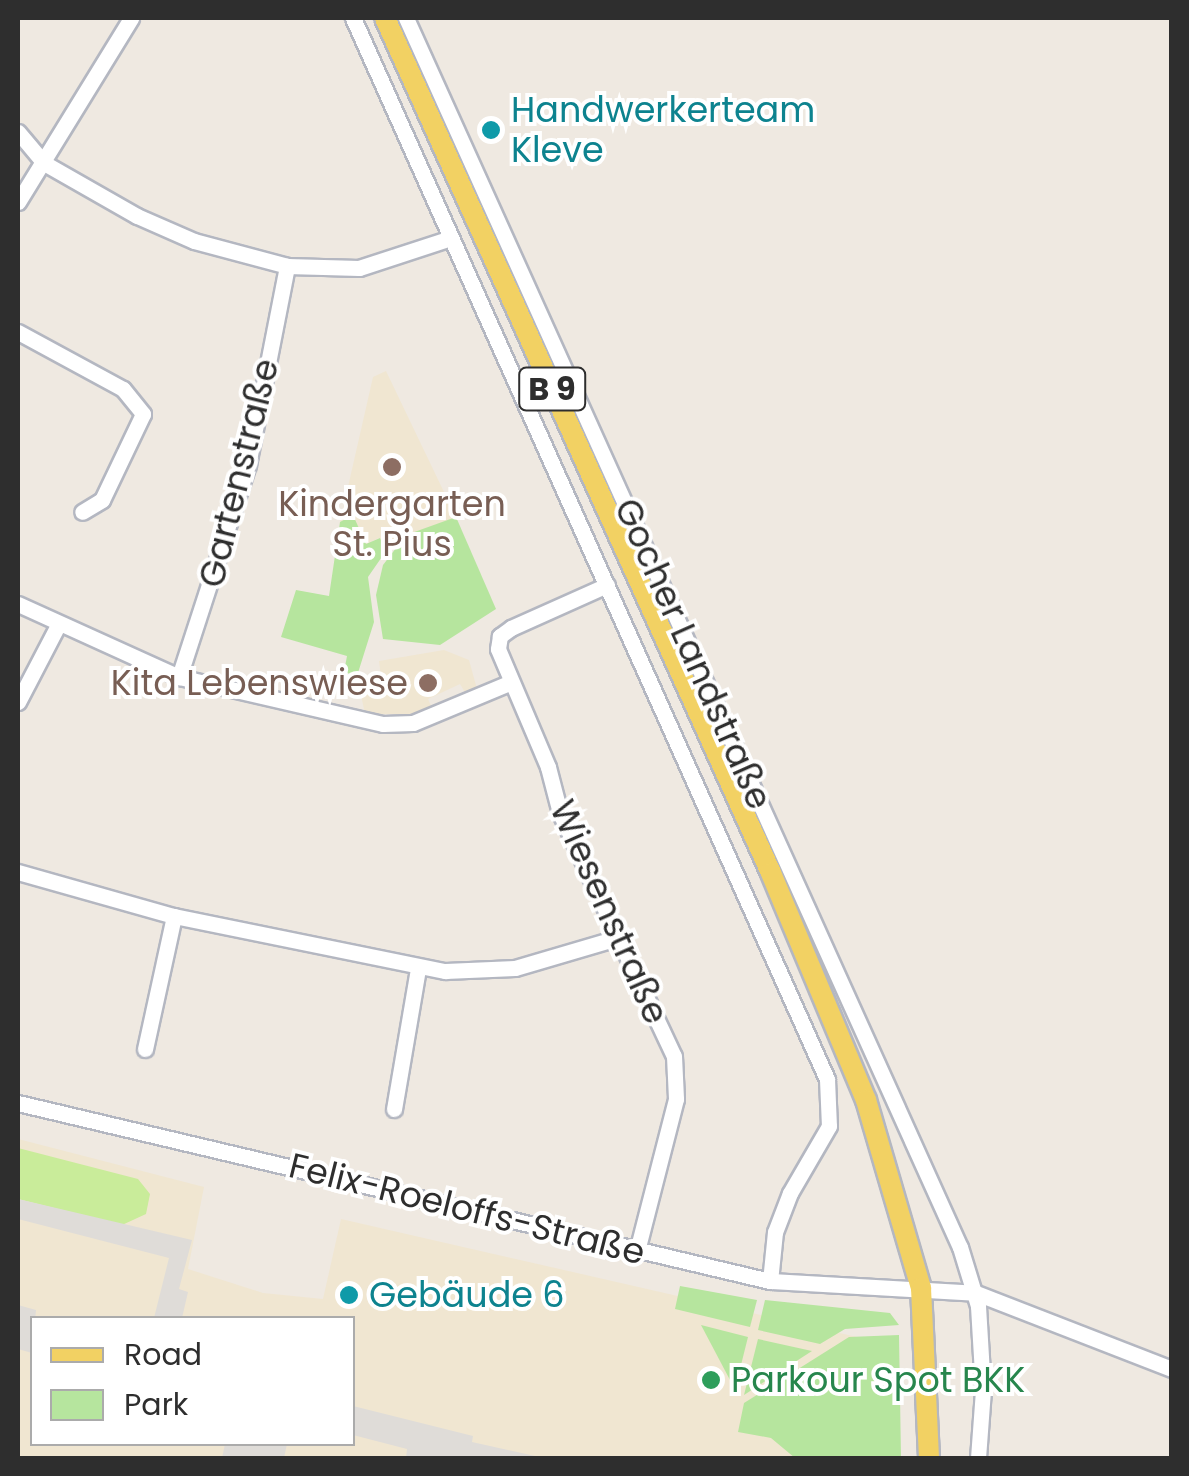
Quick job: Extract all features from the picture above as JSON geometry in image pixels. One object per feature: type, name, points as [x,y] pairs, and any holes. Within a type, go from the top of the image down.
[{"type":"main road","name":"Gocher Landstraße","points":[[384,18],[822,992],[866,1100],[921,1288],[929,1458]]},
{"type":"street","points":[[18,202],[130,18]]},
{"type":"street","name":"Gocher Landstraße","points":[[353,18],[827,1079],[829,1126],[790,1193],[775,1232],[770,1281]]},
{"type":"street","name":"Gocher Landstraße","points":[[406,18],[976,1293],[983,1390],[978,1458]]},
{"type":"street","points":[[18,132],[44,162],[194,242],[287,266],[359,268],[452,238]]},
{"type":"street","name":"Gartenstraße","points":[[178,677],[248,465],[287,266]]},
{"type":"street","points":[[18,332],[123,389],[144,414],[102,500],[82,512]]},
{"type":"street","name":"Wiesenstraße","points":[[607,585],[500,636],[509,683],[542,751],[560,813],[674,1056],[676,1098],[637,1251]]},
{"type":"street","points":[[18,604],[57,627],[178,677],[383,724],[413,723],[509,683]]},
{"type":"street","points":[[18,702],[57,627]]},
{"type":"street","points":[[18,872],[174,916],[418,968],[515,968],[620,937]]},
{"type":"street","points":[[145,1050],[174,916]]},
{"type":"street","points":[[394,1109],[418,968]]},
{"type":"street","name":"Felix-Roeloffs-Straße","points":[[18,1103],[770,1281],[976,1293],[1172,1369]]},
{"type":"shaded area","name":"Kindergarten St. Pius","points":[[386,371],[456,517],[383,546],[379,538],[366,544],[353,516],[340,522],[373,377]]},
{"type":"shaded area","name":"Kita Lebenswiese","points":[[444,650],[469,660],[477,689],[466,694],[460,684],[428,699],[432,708],[411,714],[365,714],[361,695],[380,692],[382,685],[379,661]]},
{"type":"shaded area","points":[[18,1139],[204,1187],[188,1269],[263,1293],[323,1299],[341,1219],[892,1345],[879,1458],[18,1458]]},
{"type":"shaded area","points":[[18,1199],[192,1240],[179,1289],[188,1292],[182,1316],[154,1316],[169,1258],[18,1219]]},
{"type":"shaded area","points":[[18,1305],[36,1310],[35,1316],[30,1316],[30,1352],[18,1349]]},
{"type":"shaded area","points":[[355,1406],[473,1436],[472,1442],[544,1458],[406,1458],[407,1449],[355,1436]]},
{"type":"shaded area","points":[[225,1446],[287,1446],[284,1458],[222,1458]]},
{"type":"green space","points":[[353,515],[366,544],[380,538],[386,551],[368,577],[374,622],[357,676],[344,672],[347,656],[281,637],[296,590],[329,596],[340,522]]},
{"type":"green space","points":[[456,517],[496,609],[440,645],[383,639],[376,595],[383,565],[406,535]]},
{"type":"green space","points":[[18,1148],[138,1179],[150,1194],[146,1214],[122,1225],[18,1199]]},
{"type":"green space","points":[[680,1286],[757,1300],[750,1327],[675,1309]]},
{"type":"green space","points":[[765,1300],[890,1313],[899,1325],[845,1329],[820,1344],[758,1330]]},
{"type":"green space","points":[[701,1325],[748,1337],[739,1373],[730,1380]]},
{"type":"green space","points":[[899,1335],[901,1458],[795,1458],[771,1438],[738,1432],[744,1403],[849,1337]]},
{"type":"green space","points":[[758,1339],[812,1351],[744,1395]]},
{"type":"place","name":"Handwerkerteam Kleve","points":[[491,130]]},
{"type":"place","name":"Kindergarten St. Pius","points":[[392,467]]},
{"type":"place","name":"Kita Lebenswiese","points":[[428,683]]},
{"type":"place","name":"Gebäude 6","points":[[349,1295]]},
{"type":"place","name":"Parkour Spot BKK","points":[[711,1380]]}]
